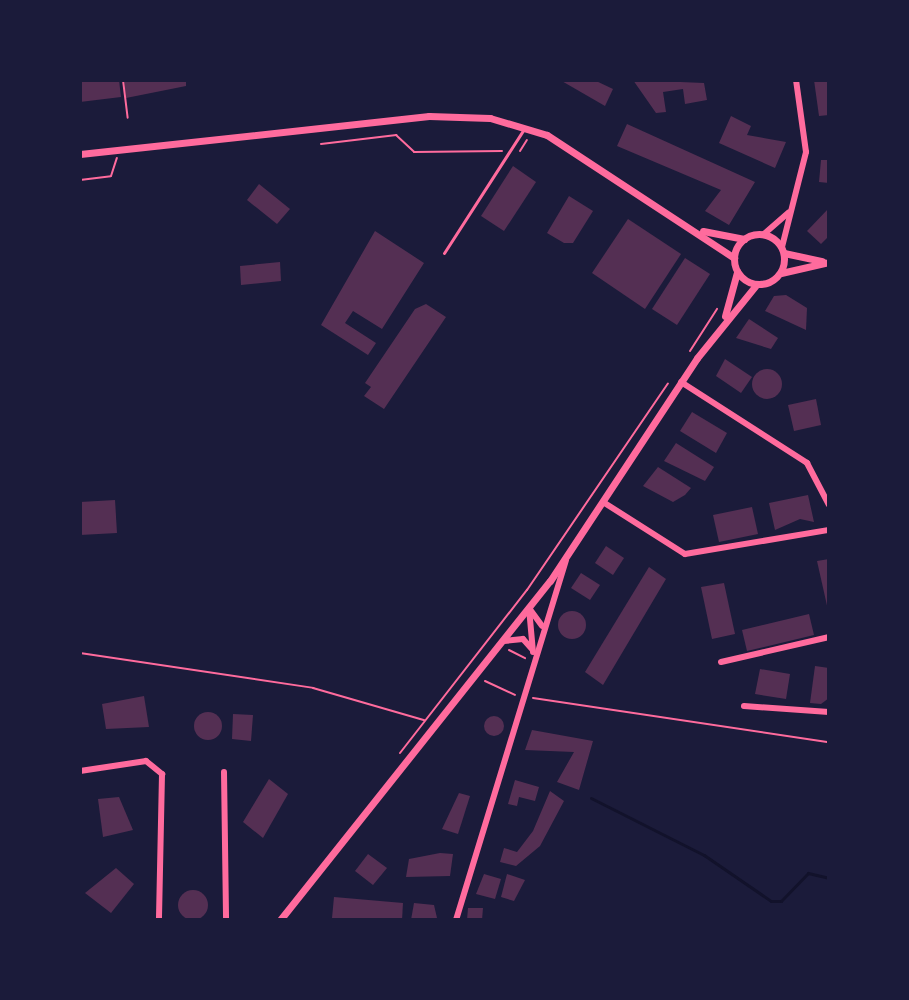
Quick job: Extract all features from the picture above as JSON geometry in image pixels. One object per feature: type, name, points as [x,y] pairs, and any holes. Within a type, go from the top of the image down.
[{"type":"street","points":[[779,275],[789,212],[806,152],[796,80]]},
{"type":"street","points":[[80,154],[429,116],[526,126],[699,230],[734,258],[737,272],[724,320]]},
{"type":"street","points":[[699,230],[744,239],[764,234],[789,212]]},
{"type":"street","points":[[764,234],[783,250],[828,262]]},
{"type":"street","points":[[734,258],[744,239]]},
{"type":"street","points":[[280,920],[529,608],[568,555],[724,320],[757,284],[828,262]]},
{"type":"street","points":[[737,272],[757,284]]},
{"type":"street","points":[[681,382],[807,463],[829,505]]},
{"type":"street","points":[[603,502],[685,554],[829,530]]},
{"type":"street","points":[[456,920],[542,629],[568,555]]},
{"type":"street","points":[[529,608],[542,629]]},
{"type":"street","points":[[529,608],[532,662]]},
{"type":"street","points":[[721,662],[829,637]]},
{"type":"street","points":[[501,643],[523,639],[533,652]]},
{"type":"street","points":[[744,706],[829,712]]},
{"type":"street","points":[[80,771],[146,761],[162,774],[159,920]]},
{"type":"street","points":[[224,772],[226,920]]},
{"type":"lane","points":[[444,253],[526,126]]},
{"type":"path","points":[[123,80],[128,118]]},
{"type":"path","points":[[321,144],[396,135],[414,152],[503,151]]},
{"type":"path","points":[[80,180],[111,176],[119,150]]},
{"type":"path","points":[[686,357],[725,297]]},
{"type":"path","points":[[398,755],[527,590],[670,381]]},
{"type":"path","points":[[508,649],[532,662]]},
{"type":"path","points":[[80,653],[313,688],[426,720]]},
{"type":"path","points":[[485,681],[517,696]]},
{"type":"path","points":[[531,698],[829,742]]},
{"type":"building","points":[[119,80],[121,97],[80,102],[80,82]]},
{"type":"building","points":[[124,80],[186,80],[186,86],[126,98]]},
{"type":"building","points":[[560,80],[594,80],[613,89],[605,106]]},
{"type":"building","points":[[633,80],[704,83],[707,100],[685,104],[683,89],[663,92],[666,112],[656,113]]},
{"type":"building","points":[[814,80],[829,80],[829,115],[819,116]]},
{"type":"building","points":[[731,116],[751,126],[747,135],[786,142],[775,168],[719,143]]},
{"type":"building","points":[[627,124],[755,182],[729,225],[705,211],[721,190],[617,146]]},
{"type":"building","points":[[821,160],[829,160],[829,183],[819,182]]},
{"type":"building","points":[[513,166],[536,182],[504,231],[481,216]]},
{"type":"building","points":[[259,184],[290,209],[277,224],[247,200]]},
{"type":"building","points":[[569,196],[593,211],[573,243],[564,243],[547,233]]},
{"type":"building","points":[[829,208],[829,236],[821,244],[807,231]]},
{"type":"building","points":[[628,219],[681,254],[645,309],[592,273]]},
{"type":"building","points":[[375,231],[424,263],[382,329],[353,311],[345,323],[376,343],[368,355],[321,325]]},
{"type":"building","points":[[685,258],[710,274],[677,325],[652,309]]},
{"type":"building","points":[[280,262],[281,281],[241,285],[240,266]]},
{"type":"building","points":[[786,295],[807,308],[806,330],[765,311],[774,296]]},
{"type":"building","points":[[426,304],[446,317],[384,409],[364,396],[371,387],[365,383],[415,309]]},
{"type":"building","points":[[749,319],[778,338],[771,349],[736,338]]},
{"type":"building","points":[[725,359],[752,377],[741,393],[716,376]]},
{"type":"building","points":[[767,369],[778,373],[782,384],[778,395],[767,399],[756,395],[752,384],[756,373]]},
{"type":"building","points":[[816,399],[821,425],[794,431],[788,405]]},
{"type":"building","points":[[692,412],[727,433],[716,453],[680,431]]},
{"type":"building","points":[[676,443],[714,467],[705,481],[664,461]]},
{"type":"building","points":[[658,467],[691,488],[673,502],[643,486]]},
{"type":"building","points":[[808,495],[814,522],[800,519],[775,530],[769,503]]},
{"type":"building","points":[[115,500],[117,533],[80,535],[80,502]]},
{"type":"building","points":[[752,507],[758,534],[719,542],[713,515]]},
{"type":"building","points":[[606,546],[624,558],[613,575],[595,563]]},
{"type":"building","points":[[829,559],[829,610],[828,610],[817,561]]},
{"type":"building","points":[[649,567],[666,579],[603,685],[585,672]]},
{"type":"building","points":[[581,573],[600,585],[590,600],[571,588]]},
{"type":"building","points":[[724,583],[735,634],[712,639],[701,587]]},
{"type":"building","points":[[572,611],[582,615],[586,625],[582,635],[572,639],[562,635],[558,625],[562,615]]},
{"type":"building","points":[[809,614],[814,635],[747,651],[742,630]]},
{"type":"building","points":[[815,666],[829,668],[829,698],[821,704],[810,703]]},
{"type":"building","points":[[760,669],[790,674],[786,699],[755,694]]},
{"type":"building","points":[[144,696],[149,727],[106,729],[102,704]]},
{"type":"building","points":[[208,712],[218,716],[222,726],[218,736],[208,740],[198,736],[194,726],[198,716]]},
{"type":"building","points":[[233,714],[253,715],[251,741],[232,739]]},
{"type":"building","points":[[494,716],[501,719],[504,726],[501,733],[494,736],[487,733],[484,726],[487,719]]},
{"type":"building","points":[[532,730],[593,741],[579,790],[557,782],[574,752],[525,750]]},
{"type":"building","points":[[269,779],[288,794],[263,838],[243,822]]},
{"type":"building","points":[[515,780],[539,787],[535,801],[519,797],[517,806],[508,804]]},
{"type":"building","points":[[550,791],[564,801],[540,846],[516,866],[500,862],[504,848],[517,852],[533,831]]},
{"type":"building","points":[[459,793],[470,796],[458,834],[442,829]]},
{"type":"building","points":[[119,797],[133,830],[103,837],[98,799]]},
{"type":"building","points":[[440,853],[453,854],[450,876],[406,877],[409,859]]},
{"type":"building","points":[[368,854],[387,868],[373,885],[355,871]]},
{"type":"building","points":[[116,868],[134,884],[111,913],[85,893]]},
{"type":"building","points":[[484,874],[501,879],[495,899],[476,894]]},
{"type":"building","points":[[507,874],[525,880],[514,901],[501,897]]},
{"type":"building","points":[[193,890],[199,891],[207,899],[207,911],[199,919],[193,920],[187,919],[179,911],[178,905],[179,899],[187,891]]},
{"type":"building","points":[[334,897],[403,903],[402,920],[332,918]]},
{"type":"building","points":[[414,903],[434,905],[437,918],[411,920]]},
{"type":"building","points":[[468,908],[483,908],[482,920],[467,920]]},
{"type":"waterway","points":[[591,798],[704,855],[771,901],[781,901],[808,873],[829,878]]}]
